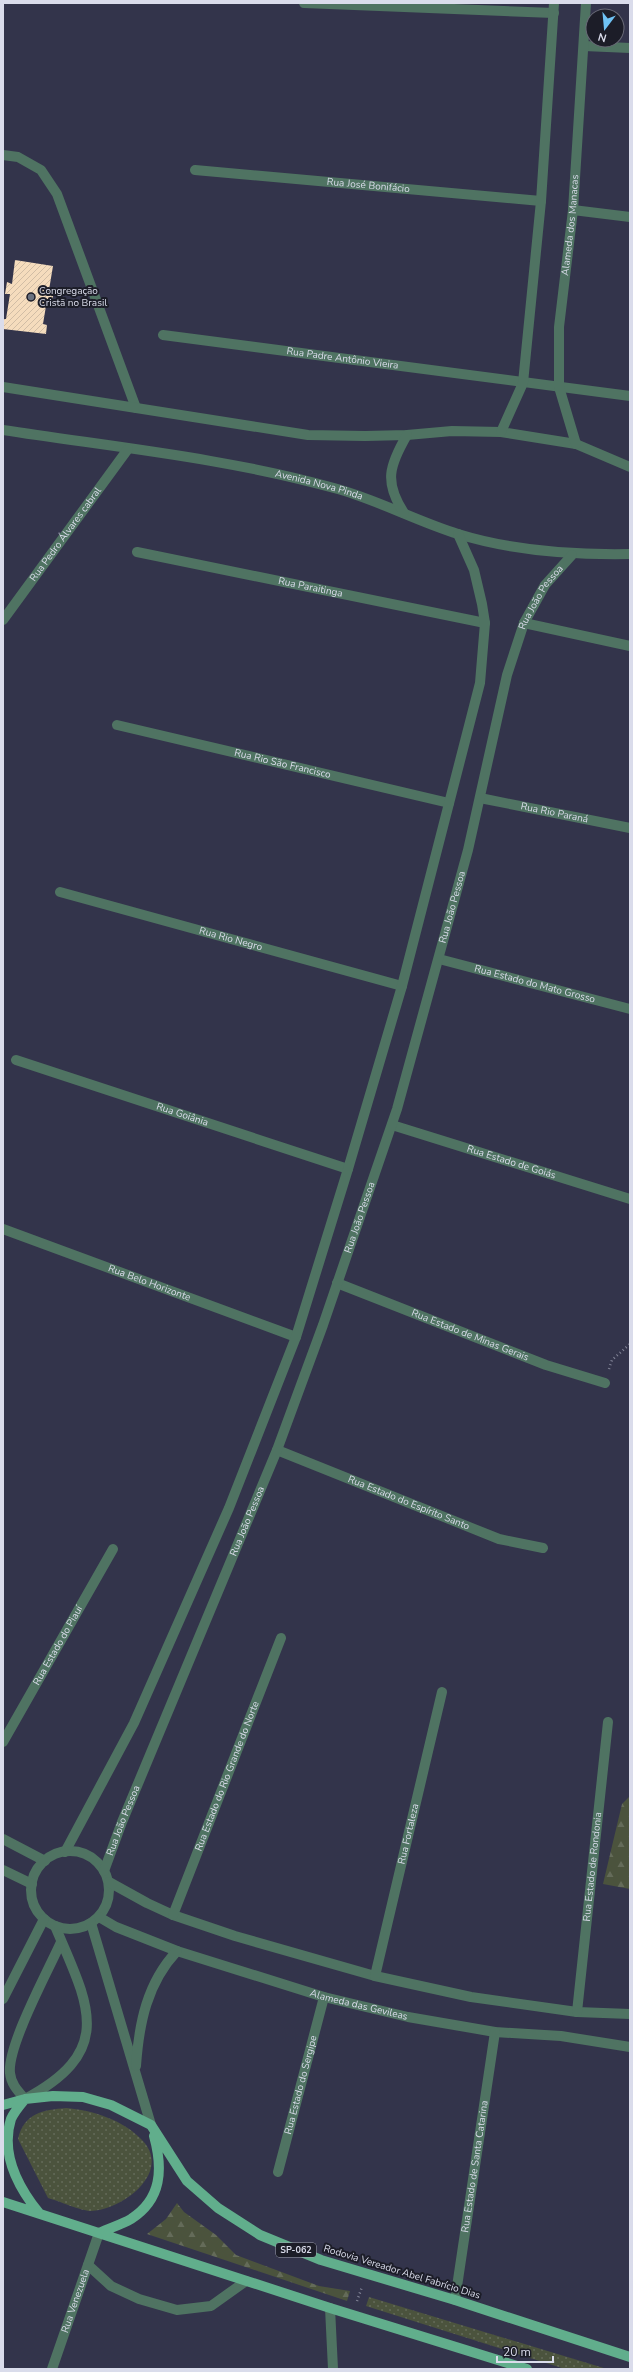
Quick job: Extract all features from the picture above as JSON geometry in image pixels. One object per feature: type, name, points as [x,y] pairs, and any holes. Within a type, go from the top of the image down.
[{"type":"main road","points":[[3,2105],[25,2099],[53,2096],[83,2097],[111,2105],[151,2125],[160,2157],[160,2174],[150,2200],[131,2219],[99,2233]]},
{"type":"main road","points":[[25,2099],[10,2120],[4,2145],[9,2171],[39,2214]]},
{"type":"main road","name":"Rodovia Vereador Abel Fabrício Dias","points":[[151,2125],[187,2181],[218,2208],[260,2235],[321,2260],[455,2300],[630,2357]]},
{"type":"main road","points":[[3,2202],[330,2308],[527,2369]]},
{"type":"street","points":[[304,3],[554,8],[541,201],[522,383],[501,432]]},
{"type":"street","name":"Alameda dos Manacas","points":[[576,444],[559,387],[559,327],[573,210],[586,3]]},
{"type":"street","points":[[584,46],[630,48]]},
{"type":"street","points":[[3,155],[18,158],[42,170],[57,194],[136,408]]},
{"type":"street","name":"Rua José Bonifácio","points":[[195,170],[541,201]]},
{"type":"street","points":[[573,210],[630,217]]},
{"type":"street","name":"Rua Padre Antônio Vieira","points":[[163,335],[630,396]]},
{"type":"street","points":[[3,387],[308,435],[407,436],[452,431],[501,432],[576,444],[630,467]]},
{"type":"street","name":"Avenida Nova Pinda","points":[[3,430],[244,467],[335,488],[458,534],[572,555],[630,554]]},
{"type":"street","points":[[404,513],[394,497],[391,482],[392,471],[399,450],[407,436]]},
{"type":"street","name":"Rua Pedro Álvares cabral","points":[[3,620],[128,450]]},
{"type":"street","points":[[65,1852],[137,1716],[229,1508],[296,1338],[348,1169],[402,986],[480,683],[485,623],[474,570],[458,534]]},
{"type":"street","name":"Rua Paraitinga","points":[[137,552],[485,623]]},
{"type":"street","name":"Rua João Pessoa","points":[[104,1871],[122,1822],[278,1450],[392,1125],[468,850],[507,675],[524,623],[545,585],[572,555]]},
{"type":"street","points":[[524,623],[630,646]]},
{"type":"street","name":"Rua Rio São Francisco","points":[[117,725],[449,803]]},
{"type":"street","name":"Rua Rio Paraná","points":[[480,798],[630,828]]},
{"type":"street","name":"Rua Rio Negro","points":[[60,892],[402,986]]},
{"type":"street","name":"Rua Estado do Mato Grosso","points":[[438,959],[630,1009]]},
{"type":"street","name":"Rua Goiânia","points":[[16,1060],[348,1169]]},
{"type":"street","name":"Rua Estado de Goiás","points":[[392,1125],[630,1199]]},
{"type":"street","name":"Rua Belo Horizonte","points":[[3,1229],[296,1338]]},
{"type":"street","name":"Rua Estado de Minas Gerais","points":[[337,1282],[546,1365],[605,1383]]},
{"type":"street","name":"Rua Estado do Espírito Santo","points":[[278,1450],[499,1539],[543,1548]]},
{"type":"street","name":"Rua Estado do Piauí","points":[[3,1742],[113,1549]]},
{"type":"street","name":"Rua Estado do Rio Grande do Norte","points":[[173,1915],[281,1638]]},
{"type":"street","name":"Rua Fortaleza","points":[[375,1976],[442,1692]]},
{"type":"street","name":"Rua Estado de Rondonia","points":[[577,2012],[608,1722]]},
{"type":"street","points":[[3,1839],[45,1861]]},
{"type":"street","points":[[65,1852],[88,1856],[104,1871],[108,1882],[109,1894],[106,1907],[95,1920],[80,1928],[67,1929],[55,1926],[44,1919],[36,1909],[32,1897],[32,1884],[36,1871],[45,1861],[54,1855],[65,1852]]},
{"type":"street","points":[[3,1870],[32,1884]]},
{"type":"street","points":[[108,1882],[147,1904],[173,1915],[235,1936],[375,1976],[471,1997],[577,2012],[630,2014]]},
{"type":"street","points":[[3,1999],[44,1919]]},
{"type":"street","points":[[95,1920],[151,2125]]},
{"type":"street","name":"Alameda das Gevileas","points":[[95,1920],[177,1951],[324,1997],[408,2017],[495,2032],[562,2036],[630,2047]]},
{"type":"street","points":[[55,1926],[78,1977],[86,2001],[88,2018],[86,2038],[78,2056],[62,2076],[25,2099],[12,2083],[10,2072],[15,2042],[61,1942]]},
{"type":"street","points":[[136,2074],[138,2046],[152,1985],[163,1966],[177,1951]]},
{"type":"street","name":"Rua Estado do Sergipe","points":[[278,2172],[324,1997]]},
{"type":"street","name":"Rua Estado de Santa Catarina","points":[[455,2300],[495,2032]]},
{"type":"street","name":"Rua Venezuela","points":[[52,2369],[99,2233]]},
{"type":"street","points":[[88,2265],[111,2286],[139,2299],[177,2310],[211,2306],[246,2281]]},
{"type":"street","points":[[330,2308],[333,2369]]},
{"type":"path","points":[[605,1383],[612,1360],[630,1344]]},
{"type":"path","points":[[352,2315],[366,2274]]},
{"type":"green space","points":[[630,1796],[630,1889],[603,1884],[622,1804]]},
{"type":"green space","points":[[66,2108],[86,2111],[107,2117],[127,2127],[143,2141],[150,2153],[151,2165],[147,2177],[140,2188],[129,2197],[103,2209],[91,2211],[76,2208],[48,2198],[18,2139],[25,2123],[36,2114]]},
{"type":"green space","points":[[177,2203],[184,2212],[216,2235],[236,2255],[319,2286],[350,2291],[347,2301],[147,2234],[166,2219]]},
{"type":"green space","points":[[369,2297],[607,2369],[565,2369],[366,2306]]},
{"type":"building","name":"Congregação Cristã no Brasil","points":[[15,260],[53,266],[49,290],[54,291],[52,301],[47,300],[43,324],[47,325],[46,334],[3,329],[3,319],[6,319],[10,294],[5,294],[7,282],[12,284]]},
{"type":"place","name":"Congregação Cristã no Brasil","points":[[31,297]]}]
